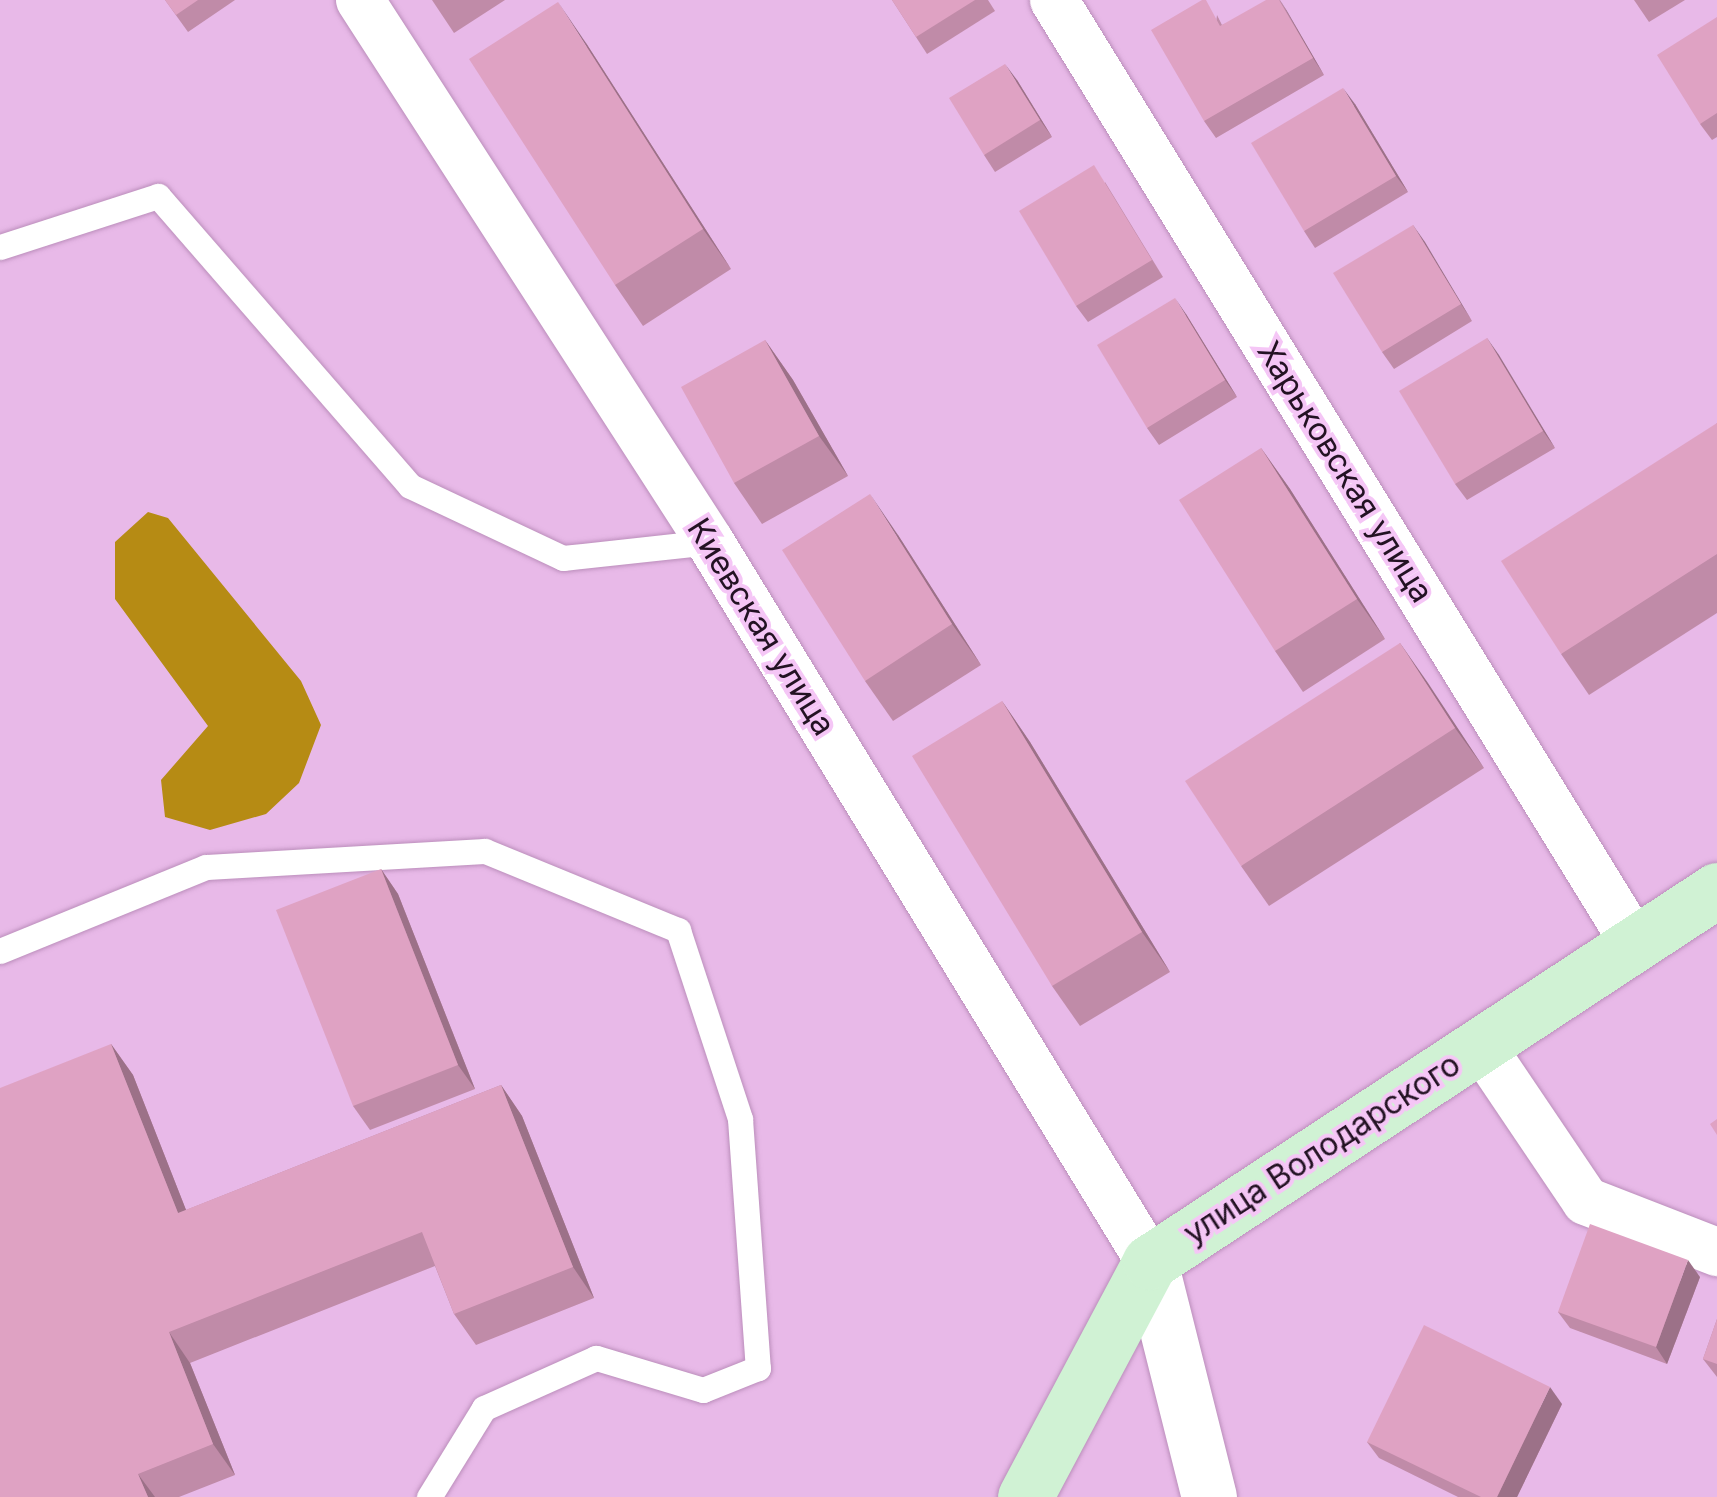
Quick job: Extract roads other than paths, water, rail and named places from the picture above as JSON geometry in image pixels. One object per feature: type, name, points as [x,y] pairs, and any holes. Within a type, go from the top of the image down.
[{"type":"main road","name":"улица Володарского","points":[[1025,1497],[1150,1262],[1717,890]]},
{"type":"street","name":"Киевская улица","points":[[360,0],[710,542],[1150,1262]]},
{"type":"street","name":"Харьковская улица","points":[[1054,0],[1635,944]]},
{"type":"street","points":[[1480,1044],[1586,1201],[1717,1252]]},
{"type":"street","points":[[1150,1262],[1209,1497]]},
{"type":"lane","points":[[0,248],[158,196],[410,486],[563,558],[710,542]]},
{"type":"lane","points":[[0,950],[206,867],[485,851],[678,930],[740,1118],[758,1368],[703,1390],[596,1358],[484,1408],[429,1497]]}]
